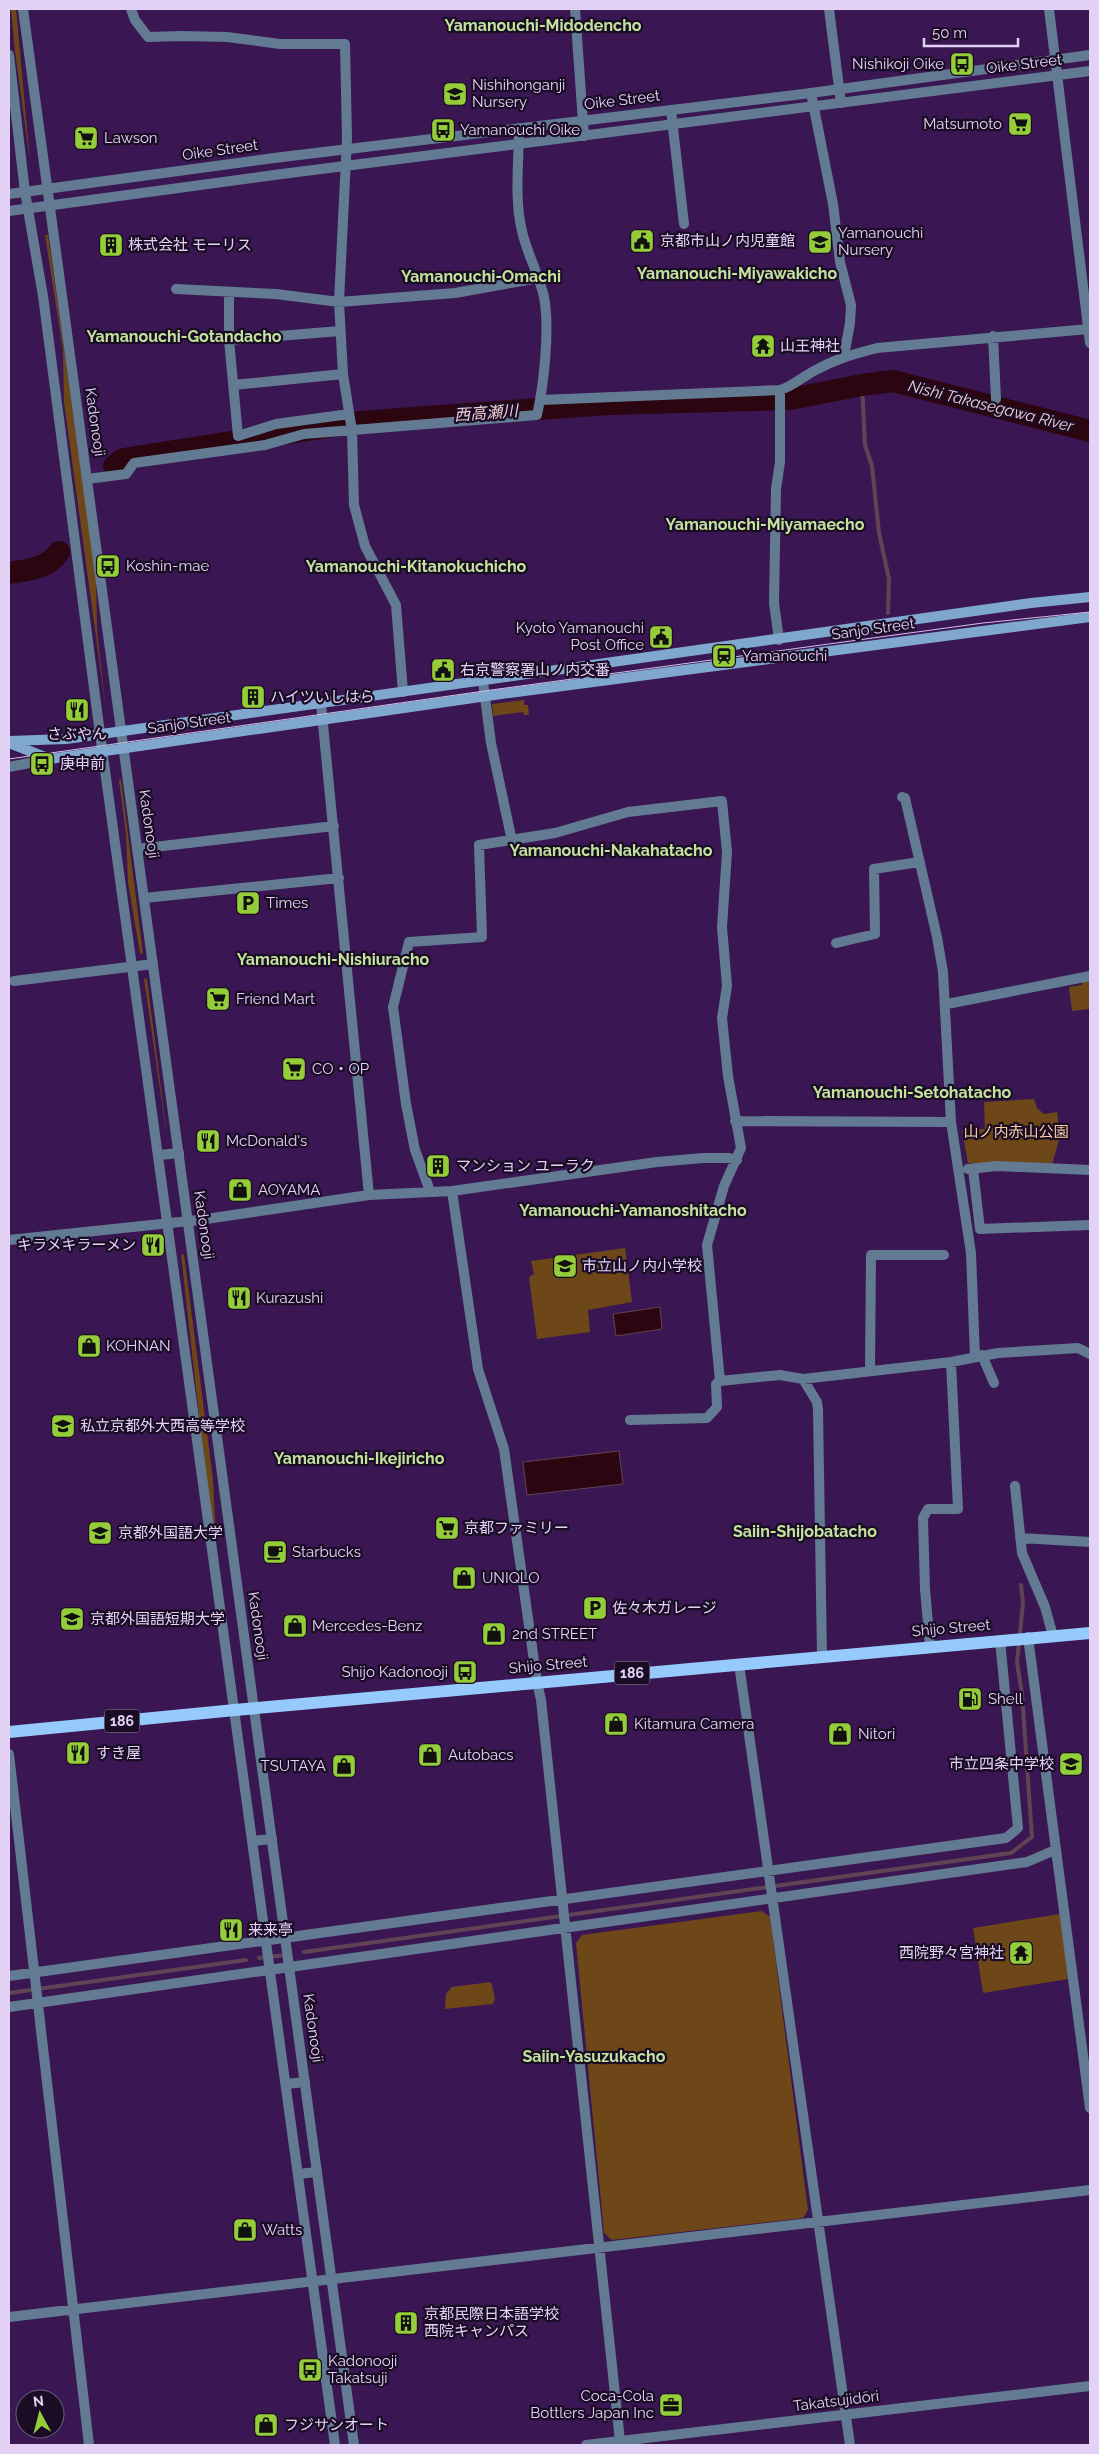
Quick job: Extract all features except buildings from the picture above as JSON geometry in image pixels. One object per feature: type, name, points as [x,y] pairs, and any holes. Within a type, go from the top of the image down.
[{"type":"main road","name":"Sanjo Street","points":[[9,742],[66,739],[121,732],[1090,597]]},
{"type":"main road","name":"Sanjo Street","points":[[9,742],[50,759],[323,719],[984,629],[1090,617]]},
{"type":"main road","name":"Shijo Street","points":[[9,1732],[1005,1639],[1090,1633]]},
{"type":"street","name":"Kadonooji","points":[[23,9],[354,2445]]},
{"type":"street","points":[[131,9],[135,20],[148,37],[209,37],[280,44],[346,44],[346,150],[339,302],[343,374],[352,431],[354,505],[365,546],[396,605],[403,692]]},
{"type":"street","points":[[575,9],[584,136]]},
{"type":"street","points":[[829,9],[841,103]]},
{"type":"street","points":[[1049,9],[1090,343]]},
{"type":"street","points":[[9,54],[25,192],[43,296],[100,734],[160,1155],[335,2445]]},
{"type":"street","name":"Oike Street","points":[[9,194],[519,128],[811,93],[1090,54]]},
{"type":"street","name":"Oike Street","points":[[9,211],[1090,71]]},
{"type":"street","points":[[811,93],[833,204],[840,262],[850,305],[850,323],[844,356]]},
{"type":"street","points":[[671,110],[684,224]]},
{"type":"street","points":[[87,479],[126,474],[134,463],[265,446],[304,434],[538,415],[546,314],[539,278],[521,230],[518,202],[519,128]]},
{"type":"street","points":[[176,289],[276,294],[339,302],[455,293],[539,278]]},
{"type":"street","points":[[229,292],[229,340],[238,436],[276,424],[350,414]]},
{"type":"street","points":[[540,405],[780,396],[806,375],[844,356],[894,346],[1089,329]]},
{"type":"street","points":[[229,340],[340,331]]},
{"type":"street","points":[[993,336],[996,399]]},
{"type":"street","points":[[233,385],[343,374]]},
{"type":"street","points":[[779,640],[774,603],[776,489],[780,462],[780,396]]},
{"type":"street","points":[[483,682],[491,743],[512,841]]},
{"type":"street","points":[[321,704],[369,1195]]},
{"type":"street","points":[[9,767],[50,759]]},
{"type":"street","points":[[902,797],[905,798],[937,937],[946,1004],[951,1122],[967,1169],[980,1229],[1090,1225]]},
{"type":"street","points":[[430,1191],[414,1150],[406,1104],[394,1007],[400,974],[409,942],[482,937],[479,845],[555,833],[628,812],[722,801],[727,852],[722,927],[726,986],[722,1018],[725,1059],[741,1148],[724,1186],[707,1245],[720,1381]]},
{"type":"street","points":[[137,849],[334,826]]},
{"type":"street","points":[[836,942],[876,934],[874,869],[919,862]]},
{"type":"street","points":[[144,898],[339,878]]},
{"type":"street","points":[[14,981],[153,964]]},
{"type":"street","points":[[946,1004],[1090,976]]},
{"type":"street","points":[[735,1121],[951,1122]]},
{"type":"street","points":[[160,1155],[179,1153]]},
{"type":"street","points":[[9,1240],[169,1224],[369,1195],[452,1191],[665,1161],[703,1158],[729,1158],[737,1160]]},
{"type":"street","points":[[967,1169],[997,1166],[1090,1170]]},
{"type":"street","points":[[967,1169],[979,1356],[994,1383]]},
{"type":"street","points":[[452,1191],[478,1369],[504,1449],[536,1682],[541,1700],[620,2443]]},
{"type":"street","points":[[870,1370],[871,1255],[944,1255]]},
{"type":"street","points":[[630,1420],[707,1418],[717,1407],[716,1384],[720,1381],[780,1375],[803,1379],[951,1362],[979,1356],[1078,1348],[1090,1354]]},
{"type":"street","points":[[930,1646],[925,1589],[923,1518],[928,1509],[958,1509],[951,1362]]},
{"type":"street","points":[[803,1379],[817,1402],[818,1410],[822,1656]]},
{"type":"street","points":[[1015,1486],[1024,1562],[1045,1607],[1053,1636]]},
{"type":"street","points":[[1020,1538],[1090,1542]]},
{"type":"street","points":[[1027,1637],[1055,1850],[1087,2060],[1090,2108]]},
{"type":"street","points":[[9,1976],[267,1944],[562,1899],[1006,1838],[1018,1828],[1005,1639]]},
{"type":"street","points":[[739,1664],[850,2445]]},
{"type":"street","points":[[9,1754],[89,2445]]},
{"type":"street","points":[[253,1841],[272,1839]]},
{"type":"street","points":[[9,2006],[289,1963],[565,1928],[1027,1862],[1055,1850]]},
{"type":"street","points":[[286,2084],[305,2082]]},
{"type":"street","points":[[298,2174],[317,2172]]},
{"type":"street","points":[[9,2317],[1090,2190]]},
{"type":"street","name":"Takatsujidōri","points":[[586,2445],[620,2443],[1090,2386]]},
{"type":"green space","points":[[11,9],[16,9],[30,161],[15,51]]},
{"type":"green space","points":[[45,235],[48,235],[96,577],[97,631],[106,710],[64,402],[63,350]]},
{"type":"green space","points":[[524,700],[524,705],[528,705],[529,715],[524,715],[523,712],[493,716],[492,704]]},
{"type":"green space","points":[[121,779],[143,954],[140,953],[128,883],[126,834],[119,780]]},
{"type":"green space","points":[[144,979],[147,979],[168,1144]]},
{"type":"green space","points":[[1090,980],[1090,1009],[1072,1011],[1069,987],[1082,985],[1082,981]]},
{"type":"green space","name":"山ノ内赤山公園","points":[[1034,1099],[1037,1108],[1044,1114],[1057,1112],[1060,1136],[1052,1165],[968,1163],[962,1130],[985,1129],[984,1102]]},
{"type":"green space","points":[[625,1248],[632,1302],[588,1310],[590,1332],[537,1339],[529,1277],[534,1274],[531,1261]]},
{"type":"green space","points":[[181,1254],[184,1255],[213,1479],[217,1561],[215,1560]]},
{"type":"green space","points":[[762,1911],[770,1917],[808,2210],[803,2218],[612,2240],[604,2233],[576,1943],[582,1935]]},
{"type":"green space","points":[[1060,1914],[1068,1979],[983,1993],[973,1928]]},
{"type":"green space","points":[[491,1982],[495,1998],[493,2004],[445,2009],[446,1994],[452,1987]]},
{"type":"shaded area","points":[[660,1307],[662,1329],[616,1336],[613,1314]]},
{"type":"shaded area","points":[[619,1451],[623,1484],[527,1495],[523,1462]]},
{"type":"waterway","name":"西高瀬川","points":[[114,466],[123,459],[359,422],[609,404],[790,399],[893,381],[1090,431]]},
{"type":"waterway","points":[[862,385],[865,445],[872,466],[879,533],[889,579],[888,613]]},
{"type":"waterway","name":"西高瀬川","points":[[9,573],[30,570],[43,565],[54,558],[59,552]]},
{"type":"waterway","points":[[304,1952],[1011,1853],[1032,1837],[1022,1694],[1017,1662],[1023,1603],[1021,1585]]},
{"type":"waterway","points":[[259,1958],[286,1955]]},
{"type":"waterway","points":[[9,1993],[246,1960]]},
{"type":"tram line","points":[[9,759],[484,691],[983,623],[1090,612]]},
{"type":"place","name":"Nishikoji Oike","points":[[962,64]]},
{"type":"place","name":"Nishihonganji Nursery","points":[[455,94]]},
{"type":"place","name":"Matsumoto","points":[[1020,124]]},
{"type":"place","name":"Yamanouchi Oike","points":[[443,130]]},
{"type":"place","name":"Lawson","points":[[86,138]]},
{"type":"place","name":"京都市山ノ内児童館","points":[[642,241]]},
{"type":"place","name":"Yamanouchi Nursery","points":[[820,242]]},
{"type":"place","name":"株式会社 モーリス","points":[[111,245]]},
{"type":"place","name":"山王神社","points":[[763,346]]},
{"type":"place","name":"Koshin-mae","points":[[108,566]]},
{"type":"place","name":"Kyoto Yamanouchi Post Office","points":[[661,637]]},
{"type":"place","name":"Yamanouchi","points":[[724,656]]},
{"type":"place","name":"右京警察署山ノ内交番","points":[[443,670]]},
{"type":"place","name":"ハイツいしはら","points":[[253,697]]},
{"type":"place","name":"さぶやん","points":[[77,710]]},
{"type":"place","name":"庚申前","points":[[42,764]]},
{"type":"place","name":"Times","points":[[248,903]]},
{"type":"place","name":"Friend Mart","points":[[218,999]]},
{"type":"place","name":"CO・OP","points":[[294,1069]]},
{"type":"place","name":"McDonald's","points":[[208,1141]]},
{"type":"place","name":"マンション ユーラク","points":[[438,1166]]},
{"type":"place","name":"AOYAMA","points":[[240,1190]]},
{"type":"place","name":"キラメキラーメン","points":[[153,1245]]},
{"type":"place","name":"市立山ノ内小学校","points":[[565,1266]]},
{"type":"place","name":"Kurazushi","points":[[239,1298]]},
{"type":"place","name":"KOHNAN","points":[[89,1346]]},
{"type":"place","name":"私立京都外大西高等学校","points":[[63,1426]]},
{"type":"place","name":"京都ファミリー","points":[[447,1528]]},
{"type":"place","name":"京都外国語大学","points":[[100,1533]]},
{"type":"place","name":"Starbucks","points":[[275,1552]]},
{"type":"place","name":"UNIQLO","points":[[464,1578]]},
{"type":"place","name":"佐々木ガレージ","points":[[595,1608]]},
{"type":"place","name":"京都外国語短期大学","points":[[72,1619]]},
{"type":"place","name":"Mercedes-Benz","points":[[295,1626]]},
{"type":"place","name":"2nd STREET","points":[[494,1634]]},
{"type":"place","name":"Shijo Kadonooji","points":[[465,1672]]},
{"type":"place","name":"Shell","points":[[970,1699]]},
{"type":"place","name":"Kitamura Camera","points":[[616,1724]]},
{"type":"place","name":"Nitori","points":[[840,1734]]},
{"type":"place","name":"すき屋","points":[[78,1753]]},
{"type":"place","name":"Autobacs","points":[[430,1755]]},
{"type":"place","name":"市立四条中学校","points":[[1071,1764]]},
{"type":"place","name":"TSUTAYA","points":[[344,1766]]},
{"type":"place","name":"来来亭","points":[[231,1930]]},
{"type":"place","name":"西院野々宮神社","points":[[1021,1953]]},
{"type":"place","name":"Watts","points":[[245,2230]]},
{"type":"place","name":"京都民際日本語学校 西院キャンパス","points":[[406,2323]]},
{"type":"place","name":"Kadonooji Takatsuji","points":[[310,2370]]},
{"type":"place","name":"Coca-Cola Bottlers Japan Inc","points":[[671,2405]]},
{"type":"place","name":"フジサンオート","points":[[266,2425]]},
{"type":"district","name":"Yamanouchi-Midodencho","points":[[543,25]]},
{"type":"district","name":"Yamanouchi-Miyawakicho","points":[[737,273]]},
{"type":"district","name":"Yamanouchi-Omachi","points":[[481,276]]},
{"type":"district","name":"Yamanouchi-Gotandacho","points":[[184,336]]},
{"type":"district","name":"Yamanouchi-Miyamaecho","points":[[765,524]]},
{"type":"district","name":"Yamanouchi-Kitanokuchicho","points":[[416,566]]},
{"type":"district","name":"Yamanouchi-Nakahatacho","points":[[611,850]]},
{"type":"district","name":"Yamanouchi-Nishiuracho","points":[[333,959]]},
{"type":"district","name":"Yamanouchi-Setohatacho","points":[[912,1092]]},
{"type":"district","name":"Yamanouchi-Yamanoshitacho","points":[[633,1210]]},
{"type":"district","name":"Yamanouchi-Ikejiricho","points":[[359,1458]]},
{"type":"district","name":"Saiin-Shijobatacho","points":[[805,1531]]},
{"type":"district","name":"Saiin-Yasuzukacho","points":[[594,2056]]},
{"type":"water label","name":"Nishi Takasegawa River","points":[[991,406]]}]
